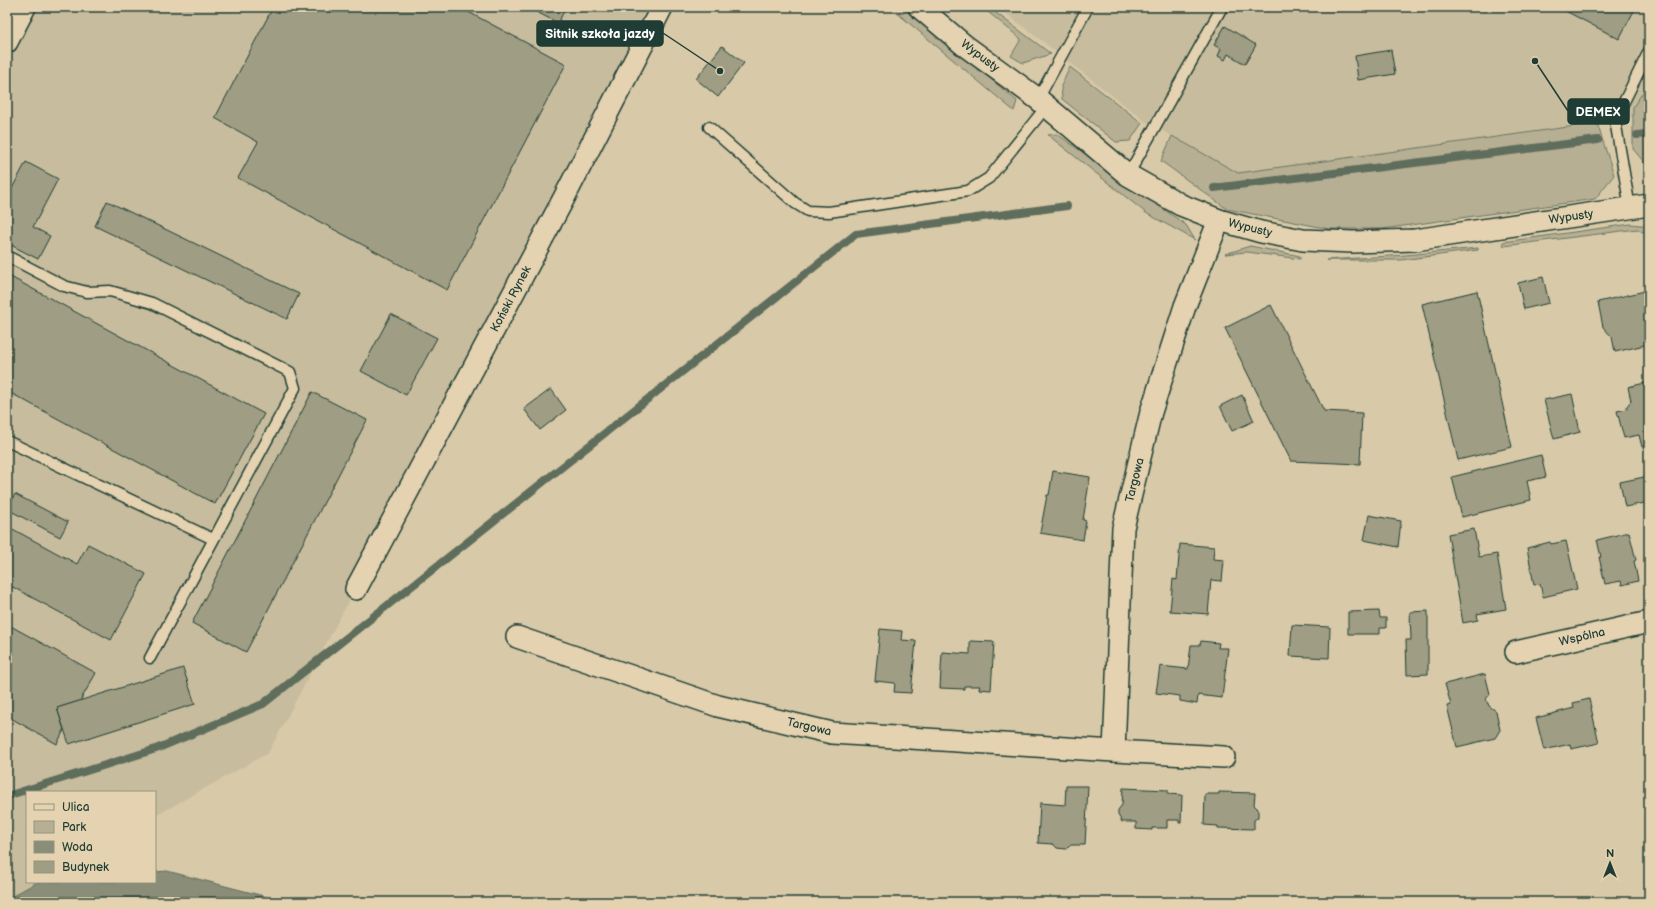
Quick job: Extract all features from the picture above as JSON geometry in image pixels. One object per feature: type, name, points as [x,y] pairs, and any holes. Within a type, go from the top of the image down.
[{"type":"street","points":[[7,42],[25,7]]},
{"type":"street","name":"Koński Rynek","points":[[356,589],[564,198],[662,7]]},
{"type":"street","name":"Wypusty","points":[[919,7],[964,45],[1042,103],[1128,175],[1181,205],[1219,220],[1261,232],[1303,240],[1354,242],[1415,240],[1639,207]]},
{"type":"street","name":"Targowa","points":[[1114,751],[1123,528],[1151,412],[1185,306],[1219,220]]},
{"type":"street","name":"Wspólna","points":[[1516,652],[1649,622]]},
{"type":"street","name":"Targowa","points":[[517,637],[718,706],[832,733],[1224,757]]},
{"type":"lane","points":[[709,126],[795,203],[808,211],[828,212],[968,191],[989,178],[1042,103],[1088,7]]},
{"type":"lane","points":[[1128,175],[1222,7]]},
{"type":"lane","points":[[1639,207],[1614,120],[1649,51]]},
{"type":"lane","points":[[7,256],[64,286],[87,292],[110,290],[152,303],[290,372],[295,388],[150,658]]},
{"type":"lane","points":[[7,441],[213,539]]},
{"type":"shaded area","points":[[7,7],[664,7],[268,753],[156,815],[156,791],[26,791],[26,883],[35,883],[7,899]]},
{"type":"shaded area","points":[[998,7],[1649,7],[1649,115],[1238,173],[1145,121]]},
{"type":"green space","points":[[890,7],[905,7],[1017,101],[1014,111]]},
{"type":"green space","points":[[982,7],[988,7],[1051,54],[1023,63],[1011,56],[1021,39]]},
{"type":"green space","points":[[1070,67],[1142,123],[1130,141],[1116,142],[1062,99],[1061,86]]},
{"type":"green space","points":[[1649,83],[1649,168],[1633,149],[1633,107]]},
{"type":"green space","points":[[1597,123],[1614,175],[1595,199],[1382,229],[1330,229],[1227,209],[1161,161],[1172,136],[1238,173]]},
{"type":"green space","points":[[1057,134],[1186,225],[1195,240],[1146,213],[1048,135]]},
{"type":"green space","points":[[1631,224],[1649,226],[1649,231],[1643,232],[1637,229],[1504,246],[1503,242]]},
{"type":"green space","points":[[1250,246],[1300,256],[1300,259],[1247,252],[1225,254]]},
{"type":"green space","points":[[1478,248],[1478,250],[1401,260],[1326,260],[1406,255]]},
{"type":"water","points":[[167,871],[287,902],[7,902],[7,899],[35,883],[156,883],[156,872]]},
{"type":"building","points":[[273,7],[459,7],[566,64],[447,290],[238,178],[258,142],[215,118]]},
{"type":"building","points":[[527,7],[566,7],[558,23]]},
{"type":"building","points":[[1558,7],[1636,7],[1619,39]]},
{"type":"building","points":[[1225,26],[1256,45],[1245,64],[1228,54],[1225,60],[1218,56],[1221,49],[1214,45]]},
{"type":"building","points":[[722,46],[744,63],[718,97],[696,79]]},
{"type":"building","points":[[1391,50],[1395,74],[1358,80],[1355,56]]},
{"type":"building","points":[[26,162],[58,179],[33,227],[50,236],[38,259],[7,243],[7,198]]},
{"type":"building","points":[[107,201],[299,294],[287,319],[95,226]]},
{"type":"building","points":[[7,275],[264,414],[215,504],[7,391]]},
{"type":"building","points":[[1543,277],[1549,303],[1524,309],[1518,283]]},
{"type":"building","points":[[1477,291],[1512,447],[1458,460],[1422,304]]},
{"type":"building","points":[[1645,291],[1649,310],[1649,344],[1615,352],[1612,337],[1603,327],[1598,302]]},
{"type":"building","points":[[1271,305],[1324,411],[1362,413],[1360,464],[1291,461],[1225,328]]},
{"type":"building","points":[[391,314],[437,338],[406,395],[361,371]]},
{"type":"building","points":[[1649,382],[1649,446],[1642,447],[1639,435],[1624,438],[1617,411],[1627,409],[1627,406],[1631,401],[1628,387]]},
{"type":"building","points":[[551,389],[566,410],[540,430],[524,409]]},
{"type":"building","points":[[312,392],[367,420],[246,652],[192,623]]},
{"type":"building","points":[[1572,394],[1580,432],[1554,439],[1544,400]]},
{"type":"building","points":[[1242,395],[1254,421],[1232,431],[1220,406]]},
{"type":"building","points":[[1541,455],[1546,477],[1527,481],[1531,500],[1462,517],[1452,477]]},
{"type":"building","points":[[1053,471],[1090,477],[1083,520],[1086,521],[1083,540],[1040,533]]},
{"type":"building","points":[[1649,476],[1649,502],[1625,507],[1620,482]]},
{"type":"building","points":[[15,494],[68,522],[60,537],[7,509]]},
{"type":"building","points":[[1369,515],[1401,521],[1398,547],[1364,540]]},
{"type":"building","points":[[7,526],[77,564],[88,544],[146,574],[111,640],[7,584]]},
{"type":"building","points":[[1474,529],[1479,557],[1497,554],[1506,609],[1477,614],[1478,620],[1463,623],[1448,534]]},
{"type":"building","points":[[1629,532],[1636,560],[1634,561],[1638,581],[1622,585],[1621,581],[1605,584],[1597,540]]},
{"type":"building","points":[[1566,541],[1577,589],[1543,597],[1540,584],[1534,585],[1527,548],[1550,542],[1551,544]]},
{"type":"building","points":[[1180,544],[1214,547],[1213,559],[1224,560],[1222,581],[1211,580],[1208,614],[1170,611],[1173,579],[1177,580]]},
{"type":"building","points":[[1379,611],[1380,618],[1386,618],[1386,628],[1380,628],[1380,634],[1348,634],[1348,612]]},
{"type":"building","points":[[1428,611],[1428,674],[1407,675],[1406,640],[1411,640],[1410,612]]},
{"type":"building","points":[[7,624],[96,673],[80,701],[57,708],[64,730],[57,744],[7,716]]},
{"type":"building","points":[[1292,625],[1330,627],[1329,658],[1290,656]]},
{"type":"building","points":[[880,629],[902,631],[901,640],[916,641],[911,693],[894,692],[895,683],[875,681]]},
{"type":"building","points":[[970,641],[994,642],[991,690],[979,689],[980,686],[964,686],[964,689],[940,688],[942,652],[970,654]]},
{"type":"building","points":[[1201,641],[1219,643],[1218,648],[1228,648],[1222,698],[1198,695],[1197,704],[1180,701],[1180,696],[1156,693],[1160,666],[1188,669],[1191,645],[1200,645]]},
{"type":"building","points":[[183,668],[195,704],[69,744],[57,708]]},
{"type":"building","points":[[1485,674],[1490,694],[1486,699],[1489,706],[1496,711],[1500,730],[1495,738],[1457,747],[1447,706],[1451,705],[1445,684]]},
{"type":"building","points":[[1589,699],[1599,743],[1571,749],[1570,744],[1544,750],[1536,718],[1574,708],[1573,703]]},
{"type":"building","points":[[1066,786],[1088,786],[1085,845],[1071,845],[1066,849],[1057,848],[1053,844],[1038,843],[1040,803],[1065,805]]},
{"type":"building","points":[[1123,788],[1168,790],[1168,794],[1182,795],[1181,823],[1179,823],[1179,820],[1167,820],[1167,828],[1152,828],[1152,830],[1136,829],[1136,822],[1122,822],[1118,815],[1118,810],[1122,805]]},
{"type":"building","points":[[1219,792],[1255,793],[1254,805],[1258,809],[1258,817],[1254,820],[1254,829],[1218,828],[1218,826],[1204,825],[1205,794],[1219,794]]},
{"type":"waterway","points":[[1637,135],[1649,134]]},
{"type":"waterway","points":[[1214,188],[1598,140]]},
{"type":"waterway","points":[[7,796],[156,749],[263,704],[856,234],[1067,206]]},
{"type":"place","name":"DEMEX","points":[[1535,61]]},
{"type":"place","name":"Sitnik szkoła jazdy","points":[[720,71]]}]
